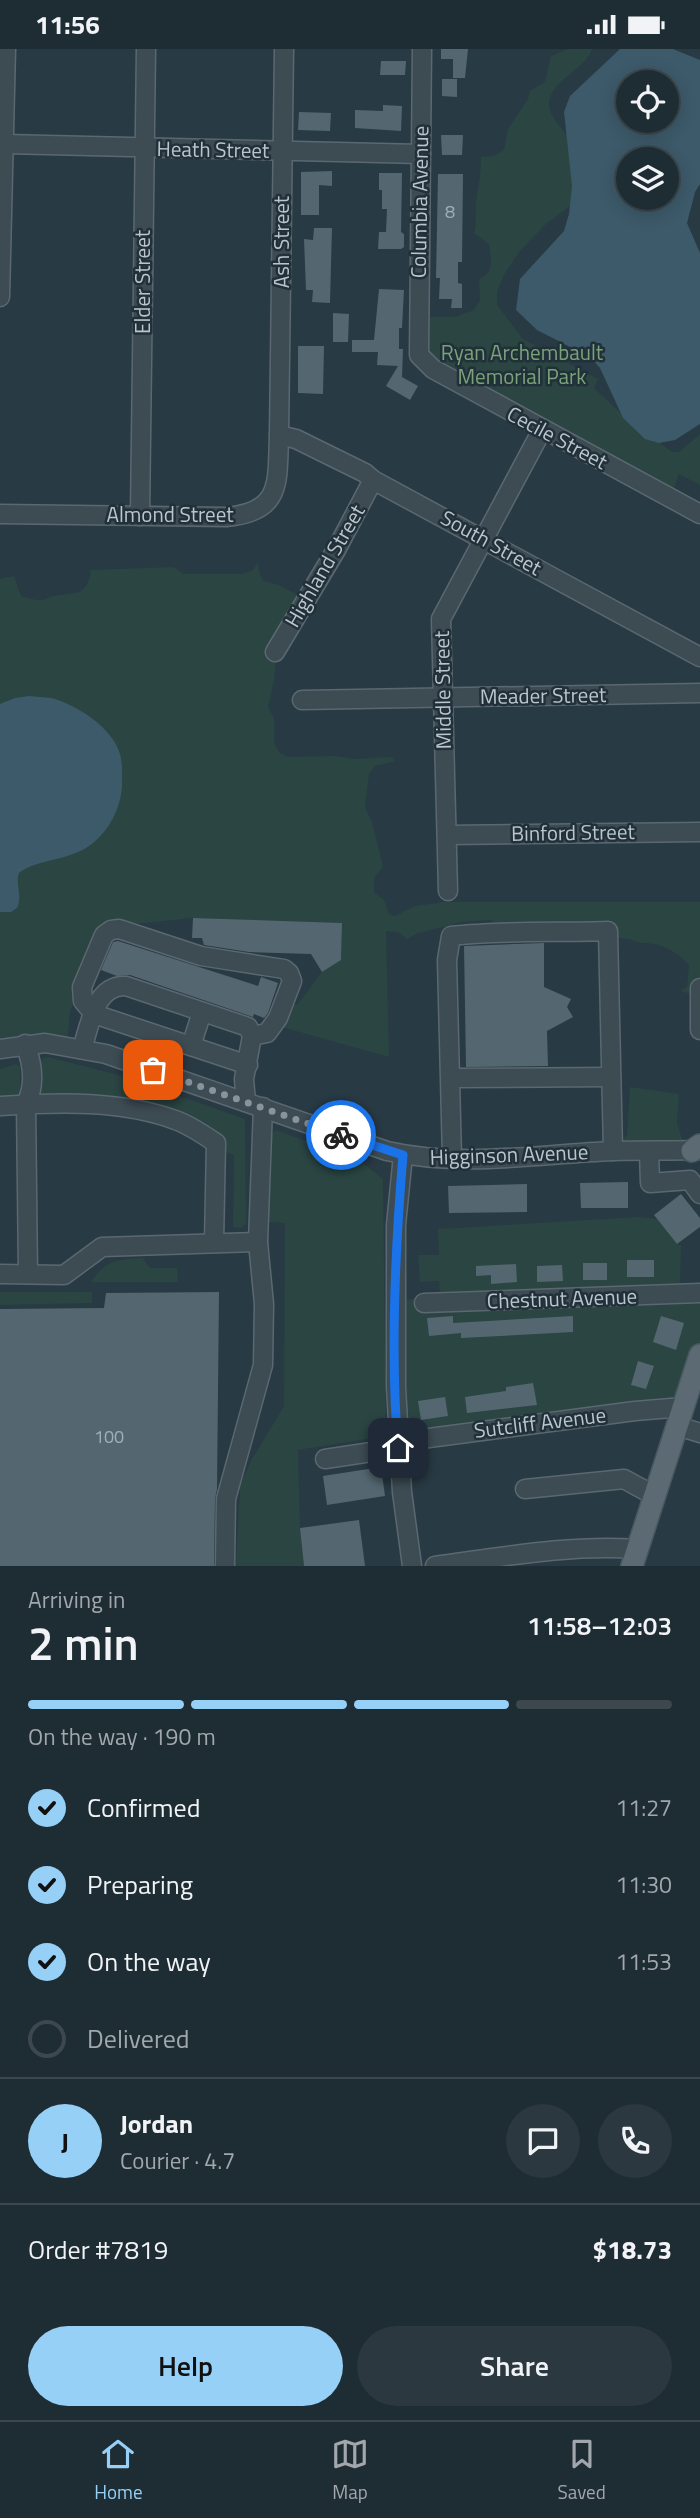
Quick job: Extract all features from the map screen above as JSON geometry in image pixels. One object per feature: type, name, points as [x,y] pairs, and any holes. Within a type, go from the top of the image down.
[{"type":"main road","points":[[635,1557],[700,1355]]},
{"type":"street","points":[[0,297],[6,49]]},
{"type":"street","name":"Elder Street","points":[[140,516],[146,49]]},
{"type":"street","name":"Ash Street","points":[[279,435],[284,49]]},
{"type":"street","name":"Columbia Avenue","points":[[419,355],[422,49]]},
{"type":"street","name":"Heath Street","points":[[5,144],[421,154]]},
{"type":"street","name":"Cecile Street","points":[[419,355],[433,369],[700,514]]},
{"type":"street","name":"Middle Street","points":[[448,891],[441,619],[542,430]]},
{"type":"street","name":"Almond Street","points":[[0,514],[226,517],[253,513],[270,499],[275,488],[279,435]]},
{"type":"street","name":"South Street","points":[[279,435],[296,439],[365,473],[373,480],[700,657]]},
{"type":"street","name":"Highland Street","points":[[275,652],[336,550],[373,480]]},
{"type":"street","name":"Meader Street","points":[[302,700],[700,693]]},
{"type":"street","name":"Binford Street","points":[[447,835],[700,832]]},
{"type":"street","points":[[246,1072],[191,1046],[94,1014],[83,1001],[82,987],[104,935],[119,929],[201,956],[284,969],[292,981],[278,1018],[267,1033],[252,1036]]},
{"type":"street","points":[[452,1159],[447,960],[451,936],[510,931],[608,931],[613,1151]]},
{"type":"street","points":[[82,1049],[100,997],[117,986],[126,986],[247,1027],[252,1036],[246,1072],[254,1105],[258,1242],[264,1304],[263,1365],[226,1499],[225,1566]]},
{"type":"street","points":[[700,988],[700,1030]]},
{"type":"street","points":[[191,1046],[202,1012]]},
{"type":"street","name":"Higginson Avenue","points":[[0,1049],[45,1043],[106,1054],[403,1155],[452,1159],[516,1159],[613,1151],[696,1150]]},
{"type":"street","points":[[25,1044],[20,1056],[20,1094],[26,1104],[28,1274]]},
{"type":"street","points":[[223,1094],[246,1072]]},
{"type":"street","points":[[452,1078],[611,1077]]},
{"type":"street","points":[[0,1106],[26,1104],[142,1110],[180,1121],[216,1143],[214,1242]]},
{"type":"street","points":[[649,1151],[650,1183],[695,1187],[696,1150]]},
{"type":"street","points":[[403,1155],[396,1224],[396,1374],[398,1445],[411,1566]]},
{"type":"street","points":[[0,1275],[64,1275],[102,1247],[258,1242]]},
{"type":"street","name":"Chestnut Avenue","points":[[424,1303],[700,1293]]},
{"type":"street","name":"Sutcliff Avenue","points":[[324,1459],[398,1445],[635,1411],[680,1417]]},
{"type":"street","points":[[680,1417],[700,1433]]},
{"type":"street","points":[[525,1489],[624,1479],[655,1496]]},
{"type":"street","points":[[435,1566],[607,1547],[635,1557]]},
{"type":"green space","name":"Ryan Archembault Memorial Park","points":[[568,49],[592,49],[588,57],[552,93],[550,110],[570,141],[582,168],[570,206],[547,223],[519,252],[504,275],[497,292],[497,305],[523,339],[598,379],[594,388],[627,419],[672,452],[679,452],[700,434],[700,485],[679,474],[672,493],[421,356],[421,317],[455,317],[474,310],[480,300],[479,279],[490,269],[489,244],[474,233],[481,157],[494,156],[504,150],[508,129],[528,99],[530,91],[545,82],[551,56]]},
{"type":"green space","points":[[258,562],[263,581],[279,585],[305,599],[277,650],[268,707],[274,718],[274,743],[279,752],[287,757],[391,757],[395,761],[375,766],[369,774],[365,807],[372,822],[383,867],[374,878],[374,892],[384,900],[389,914],[395,916],[415,906],[444,902],[700,902],[700,992],[691,994],[680,991],[687,987],[689,965],[679,956],[659,945],[630,939],[519,930],[490,920],[462,922],[418,933],[407,939],[398,932],[386,931],[389,1057],[278,1026],[286,1006],[298,1004],[322,972],[341,960],[342,923],[193,918],[114,926],[104,935],[70,1012],[67,1043],[0,1049],[0,579],[14,576],[21,596],[44,600],[79,592],[87,585],[91,570],[173,567],[184,574],[243,574],[252,571]]},
{"type":"green space","points":[[48,1057],[123,1076],[245,1119],[246,1224],[241,1228],[233,1227],[234,1155],[221,1151],[220,1136],[182,1115],[127,1098],[104,1095],[36,1097],[32,1062]]},
{"type":"green space","points":[[16,1064],[20,1067],[20,1094],[16,1097],[0,1098],[0,1069]]},
{"type":"green space","points":[[630,1087],[679,1094],[677,1123],[686,1151],[613,1151],[627,1135]]},
{"type":"green space","points":[[276,1130],[359,1160],[383,1179],[386,1436],[298,1450],[304,1566],[236,1566],[240,1485],[252,1459],[284,1406],[285,1223],[267,1222],[269,1135]]},
{"type":"green space","points":[[639,1217],[657,1219],[677,1244],[681,1245],[680,1286],[700,1287],[700,1355],[683,1407],[398,1442],[397,1300],[440,1297],[439,1281],[420,1282],[418,1255],[439,1255],[438,1229]]},
{"type":"green space","points":[[143,1258],[150,1268],[177,1268],[178,1282],[91,1282],[102,1269],[113,1262]]},
{"type":"green space","points":[[0,1292],[92,1292],[92,1303],[0,1305]]},
{"type":"water","points":[[620,49],[673,49],[700,60],[700,184],[695,192],[687,223],[700,253],[700,424],[675,440],[659,443],[645,439],[623,418],[600,368],[590,357],[537,330],[516,310],[520,279],[564,231],[569,214],[572,186],[564,112],[570,96]]},
{"type":"water","points":[[29,696],[61,701],[102,726],[120,754],[122,787],[113,818],[99,837],[74,854],[35,865],[19,873],[17,908],[11,912],[0,912],[0,704]]},
{"type":"building","points":[[441,49],[468,49],[465,78],[453,78],[453,59],[441,59]]},
{"type":"building","points":[[381,61],[406,61],[405,75],[380,75]]},
{"type":"building","points":[[442,79],[457,79],[457,97],[442,96]]},
{"type":"building","points":[[383,105],[402,106],[401,131],[355,128],[355,110],[383,111]]},
{"type":"building","points":[[299,112],[331,113],[330,131],[298,130]]},
{"type":"building","points":[[441,135],[463,135],[462,155],[442,155]]},
{"type":"building","points":[[332,171],[332,186],[319,185],[319,215],[301,215],[301,172]]},
{"type":"building","points":[[379,173],[402,173],[401,232],[404,234],[404,247],[401,249],[378,249],[379,232],[386,232],[387,209],[382,209]]},
{"type":"building","points":[[438,174],[463,174],[462,262],[458,262],[462,308],[451,308],[452,299],[439,299],[440,278],[436,278]]},
{"type":"building","points":[[314,228],[332,228],[330,303],[312,302],[313,290],[306,290],[304,239],[313,240]]},
{"type":"building","points":[[379,289],[404,290],[402,328],[399,328],[399,349],[403,349],[402,377],[418,386],[410,400],[386,386],[398,366],[377,365],[378,352],[352,352],[352,340],[374,340]]},
{"type":"building","points":[[333,313],[349,314],[348,342],[333,342]]},
{"type":"building","points":[[298,346],[324,346],[323,394],[298,393]]},
{"type":"building","points":[[193,918],[342,923],[341,960],[322,972],[311,954],[249,952],[204,945],[202,938],[192,938]]},
{"type":"building","points":[[118,941],[258,986],[261,977],[278,983],[268,1013],[264,1018],[254,1014],[253,1017],[130,975],[117,976],[101,970],[113,942]]},
{"type":"building","points":[[544,943],[544,987],[571,999],[567,1007],[573,1017],[547,1031],[548,1066],[466,1067],[464,946]]},
{"type":"building","points":[[628,1182],[628,1208],[581,1208],[580,1183]]},
{"type":"building","points":[[527,1184],[527,1212],[449,1213],[448,1186]]},
{"type":"building","points":[[681,1194],[700,1218],[700,1227],[677,1244],[654,1215]]},
{"type":"building","points":[[627,1260],[654,1260],[654,1277],[627,1277]]},
{"type":"building","points":[[583,1263],[607,1263],[607,1280],[583,1280]]},
{"type":"building","points":[[516,1264],[517,1282],[491,1284],[491,1275],[476,1276],[476,1266]]},
{"type":"building","points":[[562,1265],[563,1281],[537,1282],[537,1266]]},
{"type":"building","points":[[219,1292],[214,1566],[0,1566],[0,1309],[104,1308],[106,1293]]},
{"type":"building","points":[[453,1316],[453,1323],[573,1316],[573,1332],[461,1338],[461,1333],[429,1336],[427,1318]]},
{"type":"building","points":[[661,1316],[684,1323],[676,1350],[653,1342]]},
{"type":"building","points":[[638,1361],[654,1366],[646,1389],[631,1385]]},
{"type":"building","points":[[533,1383],[537,1405],[467,1413],[465,1397],[506,1391],[506,1387]]},
{"type":"building","points":[[445,1397],[448,1416],[421,1420],[418,1401]]},
{"type":"building","points":[[381,1467],[385,1496],[327,1505],[323,1476]]},
{"type":"building","points":[[359,1520],[365,1566],[304,1566],[300,1528]]},
{"type":"way so far","points":[[153,1070],[341,1135]]},
{"type":"route","points":[[341,1135],[403,1155],[396,1224],[398,1448]]}]
